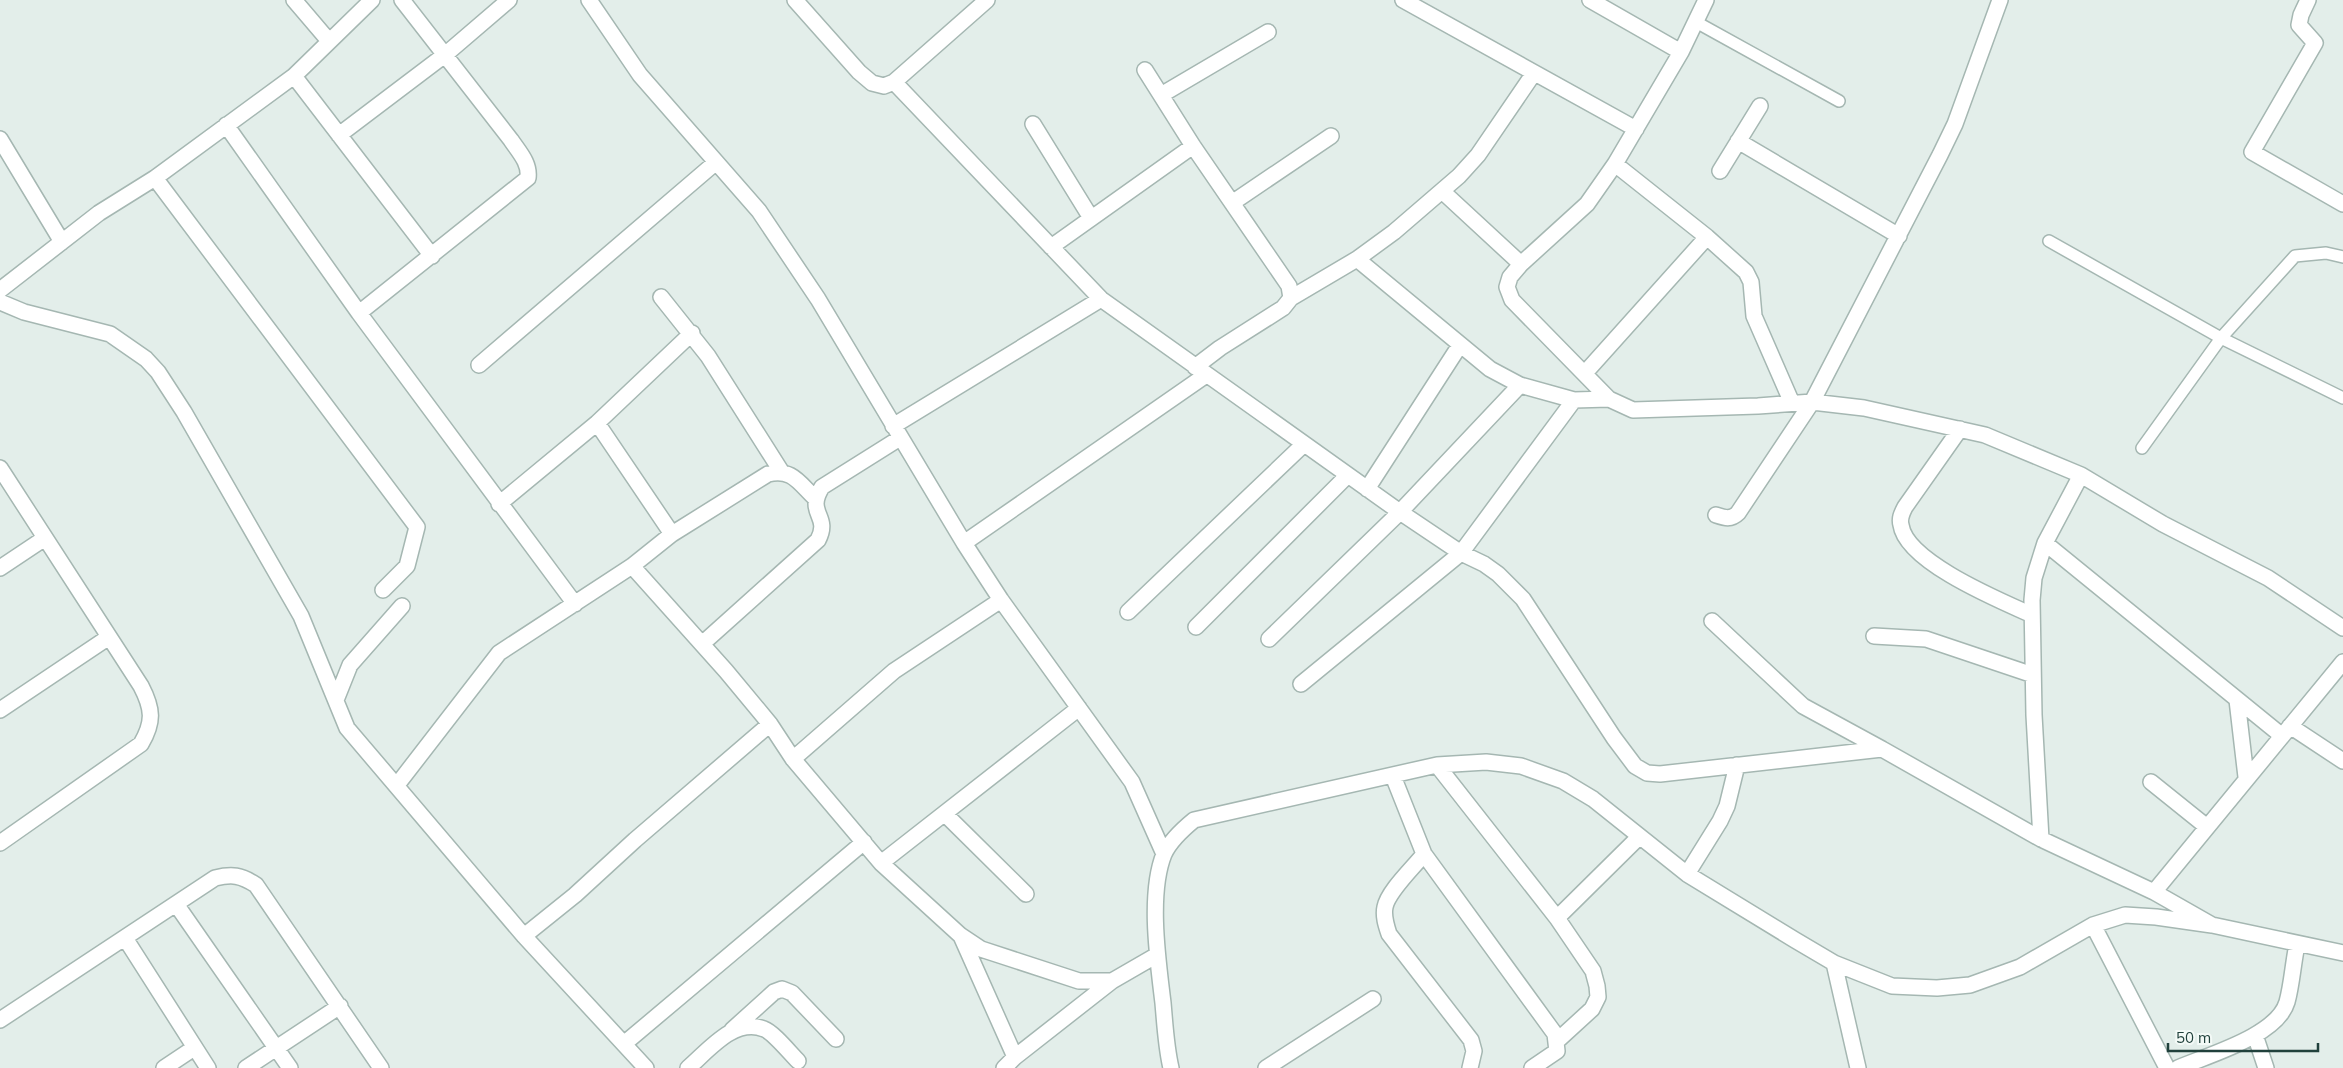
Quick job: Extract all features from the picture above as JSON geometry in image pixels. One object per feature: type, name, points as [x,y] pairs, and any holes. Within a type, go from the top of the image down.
[{"type":"street","points":[[294,0],[329,41]]},
{"type":"street","points":[[0,290],[98,214],[154,178],[294,76],[372,0]]},
{"type":"street","points":[[359,313],[523,184],[528,178],[529,170],[511,140],[446,54],[402,0]]},
{"type":"street","points":[[339,135],[446,54],[509,0]]},
{"type":"street","points":[[589,0],[640,75],[764,219],[818,299],[1000,600],[1132,782],[1164,854]]},
{"type":"street","points":[[795,0],[859,72],[872,83],[884,86],[894,82],[987,0]]},
{"type":"street","points":[[1403,0],[1636,129]]},
{"type":"street","points":[[1590,0],[1682,52]]},
{"type":"street","points":[[1706,0],[1682,52],[1636,129],[1587,204],[1520,264],[1510,277],[1507,287],[1512,300],[1609,399],[1633,410],[1653,411],[1812,402],[1873,409],[1985,435],[2081,474],[2170,528],[2268,578],[2343,628]]},
{"type":"street","points":[[1716,515],[1726,518],[1733,517],[1738,513],[1812,402],[1955,124],[2000,0]]},
{"type":"street","points":[[2308,0],[2300,15],[2299,25],[2315,43],[2252,152],[2343,204]]},
{"type":"street","points":[[1160,95],[1268,32]]},
{"type":"street","points":[[1145,70],[1193,146],[1289,286],[1291,298]]},
{"type":"street","points":[[964,543],[1201,371],[1220,348],[1284,308],[1291,298],[1357,259],[1394,232],[1459,176],[1478,155],[1534,74]]},
{"type":"street","points":[[294,76],[432,256]]},
{"type":"street","points":[[894,82],[1101,300],[1400,512],[1461,554],[1491,569],[1523,599],[1614,738],[1635,766],[1647,773],[1660,774],[1882,749]]},
{"type":"street","points":[[1720,170],[1760,106]]},
{"type":"street","points":[[1033,124],[1091,218]]},
{"type":"street","points":[[226,125],[359,313],[575,604]]},
{"type":"street","points":[[1232,203],[1331,136]]},
{"type":"street","points":[[0,139],[62,242]]},
{"type":"street","points":[[1738,141],[1899,236]]},
{"type":"street","points":[[1051,247],[1193,146]]},
{"type":"street","points":[[480,365],[715,163]]},
{"type":"street","points":[[1614,164],[1707,237],[1746,272],[1751,282],[1754,316],[1792,404]]},
{"type":"street","points":[[154,178],[417,527],[407,566],[383,590]]},
{"type":"street","points":[[1442,191],[1520,264]]},
{"type":"street","points":[[1584,373],[1707,237]]},
{"type":"street","points":[[1357,259],[1490,369],[1520,385],[1574,400],[1609,399]]},
{"type":"street","points":[[661,297],[692,333],[781,471],[792,476],[815,498]]},
{"type":"street","points":[[702,644],[818,540],[822,532],[822,522],[816,508],[815,498],[822,487],[897,432],[1101,300]]},
{"type":"street","points":[[0,302],[24,312],[110,334],[146,359],[158,372],[184,412],[301,616],[347,728],[397,784],[524,936],[625,1043],[646,1068]]},
{"type":"street","points":[[499,504],[597,423],[692,333]]},
{"type":"street","points":[[1367,489],[1460,345]]},
{"type":"street","points":[[1269,639],[1400,512],[1520,385]]},
{"type":"street","points":[[1301,684],[1461,554],[1574,400]]},
{"type":"street","points":[[597,423],[672,534]]},
{"type":"street","points":[[1960,429],[1900,516],[1904,534],[1920,553],[1946,573],[1966,585],[2032,614]]},
{"type":"street","points":[[1128,612],[1303,445]]},
{"type":"street","points":[[0,468],[150,703],[151,719],[147,734],[141,744],[0,843]]},
{"type":"street","points":[[397,784],[499,653],[632,566],[672,534],[768,474],[781,471]]},
{"type":"street","points":[[2041,839],[2033,674],[2032,614],[2034,578],[2045,543],[2081,474]]},
{"type":"street","points":[[1196,627],[1348,475]]},
{"type":"street","points":[[0,568],[45,538]]},
{"type":"street","points":[[2045,543],[2237,700],[2285,731],[2343,761]]},
{"type":"street","points":[[632,566],[770,724],[793,758],[881,863],[960,934],[981,949],[1079,980],[1112,981]]},
{"type":"street","points":[[793,758],[894,671],[1000,600]]},
{"type":"street","points":[[336,700],[350,665],[402,606]]},
{"type":"street","points":[[1712,621],[1803,706],[2041,839],[2154,892],[2212,925]]},
{"type":"street","points":[[1874,636],[1926,640],[2033,674]]},
{"type":"street","points":[[0,710],[109,637]]},
{"type":"street","points":[[2154,892],[2246,777],[2343,662]]},
{"type":"street","points":[[2237,700],[2246,777]]},
{"type":"street","points":[[881,863],[1079,708]]},
{"type":"street","points":[[524,936],[575,896],[635,840],[770,724]]},
{"type":"street","points":[[1171,1068],[1157,954],[1155,916],[1157,887],[1164,854],[1180,832],[1194,820],[1437,766],[1486,762],[1521,766],[1563,781],[1593,799],[1686,874],[1834,963],[1892,986],[1937,988],[1970,985],[2020,967],[2093,924],[2125,915],[2156,917],[2212,925],[2343,953]]},
{"type":"street","points":[[1437,766],[1558,918],[1593,971],[1598,997],[1592,1009],[1557,1041]]},
{"type":"street","points":[[1686,874],[1720,821],[1727,806],[1737,766]]},
{"type":"street","points":[[1393,776],[1424,854],[1555,1034],[1557,1051],[1532,1068]]},
{"type":"street","points":[[2151,782],[2206,827]]},
{"type":"street","points":[[945,814],[1026,894]]},
{"type":"street","points":[[1558,918],[1639,837]]},
{"type":"street","points":[[625,1043],[864,842]]},
{"type":"street","points":[[1424,854],[1389,898],[1385,907],[1384,918],[1389,934],[1471,1040],[1474,1051],[1470,1068]]},
{"type":"street","points":[[0,1020],[215,878],[230,874],[244,877],[256,885],[381,1068]]},
{"type":"street","points":[[176,904],[290,1068]]},
{"type":"street","points":[[2093,924],[2167,1068]]},
{"type":"street","points":[[960,934],[1015,1057]]},
{"type":"street","points":[[125,938],[208,1068]]},
{"type":"street","points":[[2178,1068],[2255,1035],[2273,1024],[2287,1003],[2296,944]]},
{"type":"street","points":[[1004,1068],[1015,1057],[1112,981],[1157,954]]},
{"type":"street","points":[[1834,963],[1858,1068]]},
{"type":"street","points":[[688,1068],[774,992],[782,990],[792,992],[836,1039]]},
{"type":"street","points":[[1266,1068],[1373,998]]},
{"type":"street","points":[[246,1068],[340,1006]]},
{"type":"street","points":[[732,1030],[749,1026],[765,1029],[798,1061]]},
{"type":"street","points":[[2255,1035],[2266,1068]]},
{"type":"street","points":[[164,1068],[194,1048]]},
{"type":"lane","points":[[1696,22],[1839,101]]},
{"type":"lane","points":[[2049,241],[2221,338],[2343,398]]},
{"type":"lane","points":[[2142,448],[2221,338],[2295,256],[2326,253],[2343,257]]}]
